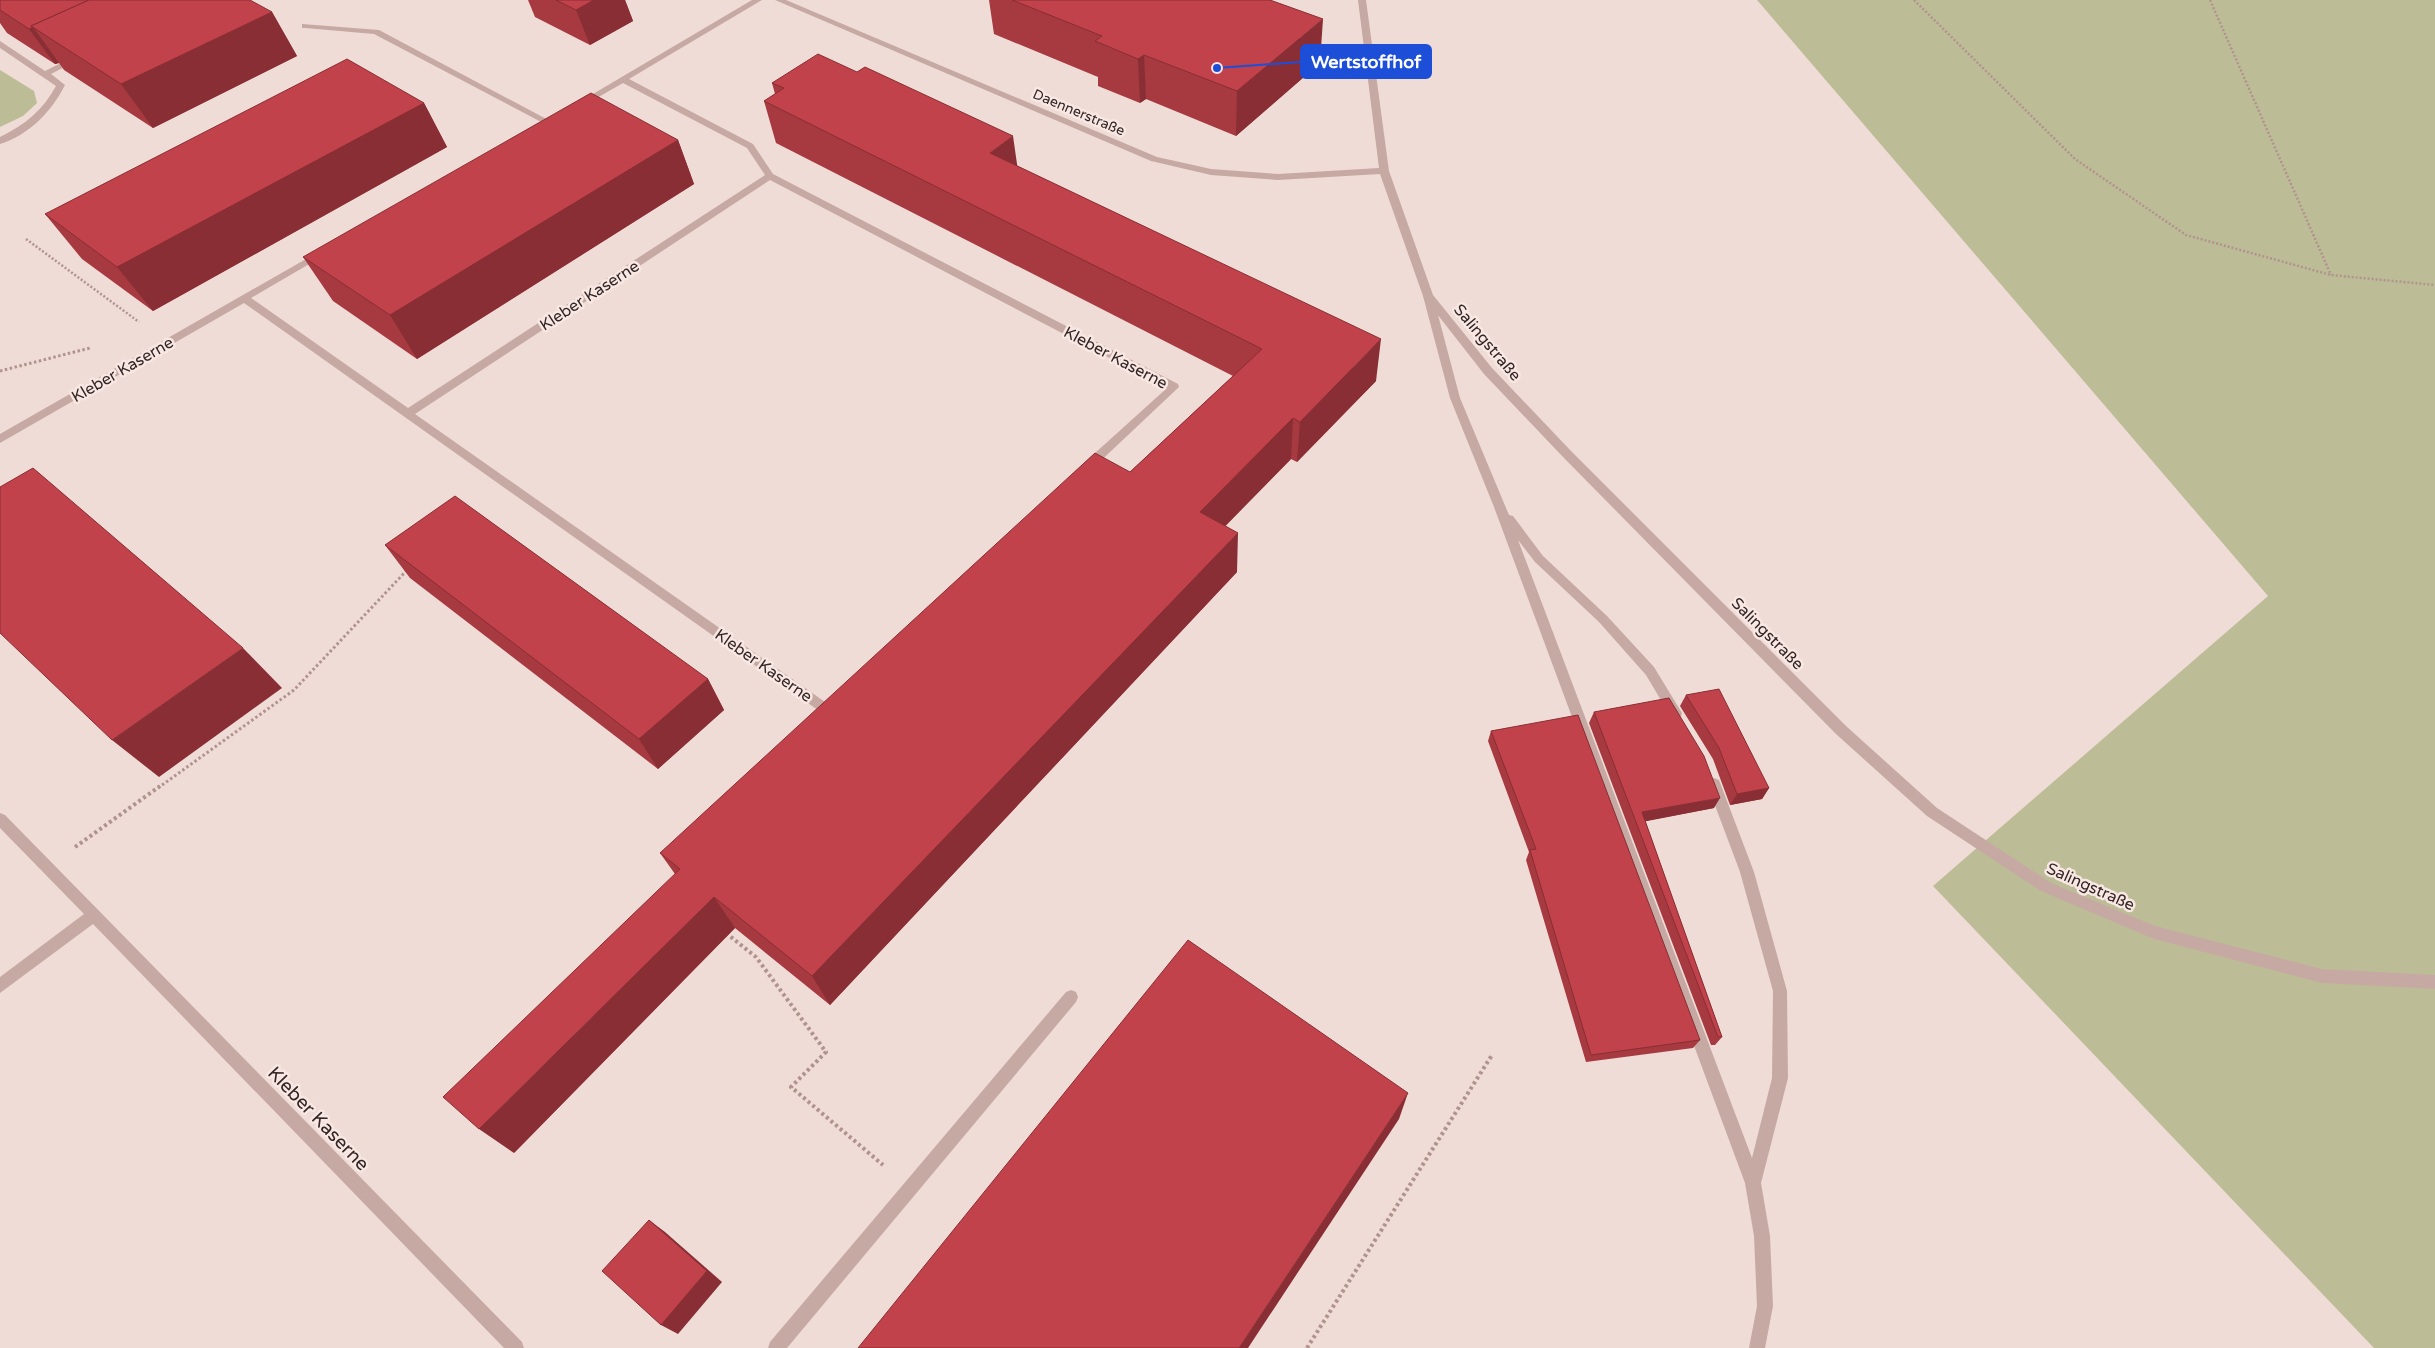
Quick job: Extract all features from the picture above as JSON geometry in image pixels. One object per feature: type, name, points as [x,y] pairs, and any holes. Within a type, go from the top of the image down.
[{"type":"street","points":[[571,109],[758,0]]},
{"type":"street","name":"Daennerstraße","points":[[779,0],[1154,158],[1211,172],[1278,177],[1384,171]]},
{"type":"street","name":"Salingstraße","points":[[1362,0],[1384,171],[1428,296],[1488,370],[1567,454],[1841,730],[1932,812],[2046,887],[2154,932],[2322,976],[2435,982]]},
{"type":"street","points":[[305,26],[376,32],[547,122]]},
{"type":"street","points":[[0,44],[61,85],[51,105],[21,131],[0,141]]},
{"type":"street","points":[[45,74],[80,57]]},
{"type":"street","name":"Kleber Kaserne","points":[[622,79],[750,146],[770,176],[1174,386],[1082,472]]},
{"type":"street","name":"Kleber Kaserne","points":[[408,414],[770,176]]},
{"type":"street","name":"Kleber Kaserne","points":[[0,439],[328,249]]},
{"type":"street","points":[[1428,296],[1455,398],[1500,507],[1753,1183],[1762,1236],[1765,1306],[1757,1348]]},
{"type":"street","name":"Kleber Kaserne","points":[[244,298],[826,709],[840,696]]},
{"type":"street","points":[[1500,507],[1539,559],[1603,618],[1650,671],[1681,721]]},
{"type":"street","points":[[1709,773],[1747,872],[1780,991],[1780,1078],[1753,1183]]},
{"type":"street","name":"Kleber Kaserne","points":[[0,819],[48,866],[516,1348]]},
{"type":"street","points":[[0,986],[94,915]]},
{"type":"street","points":[[776,1348],[1071,998]]},
{"type":"path","points":[[1914,0],[2075,159],[2186,235],[2331,275],[2435,285]]},
{"type":"path","points":[[2210,0],[2331,275]]},
{"type":"path","points":[[26,239],[147,328],[160,346]]},
{"type":"path","points":[[0,372],[96,347]]},
{"type":"path","points":[[48,866],[294,690],[412,565]]},
{"type":"path","points":[[719,927],[756,957],[826,1052],[791,1087],[910,1188]]},
{"type":"path","points":[[1307,1348],[1492,1055]]},
{"type":"green space","points":[[1757,0],[2435,0],[2435,1348],[2374,1348],[1933,886],[2268,596]]},
{"type":"green space","points":[[0,70],[34,91],[37,103],[23,116],[0,127]]},
{"type":"building","points":[[0,0],[89,0],[31,26],[33,27],[29,29],[0,10]]},
{"type":"building","points":[[89,0],[250,0],[272,12],[121,84],[31,26]]},
{"type":"building","points":[[556,0],[594,0],[576,10]]},
{"type":"building","points":[[1012,0],[1270,0],[1323,19],[1237,91],[1144,55],[1138,59],[1095,41],[1102,36]]},
{"type":"building","points":[[818,54],[857,72],[865,67],[1013,136],[990,153],[1381,339],[1300,422],[1293,418],[1200,512],[1238,533],[812,976],[714,897],[479,1129],[443,1097],[680,869],[660,853],[1095,453],[1130,472],[1262,349],[764,101],[784,88],[772,83]]},
{"type":"building","points":[[347,59],[424,103],[117,267],[45,214]]},
{"type":"building","points":[[591,93],[678,140],[390,315],[303,257]]},
{"type":"building","points":[[33,468],[243,648],[112,740],[0,633],[0,487]]},
{"type":"building","points":[[455,496],[708,679],[639,739],[385,545]]},
{"type":"building","points":[[1719,689],[1769,788],[1737,794],[1719,748],[1686,695]]},
{"type":"building","points":[[1669,698],[1704,756],[1720,798],[1642,812],[1722,1037],[1718,1037],[1594,712]]},
{"type":"building","points":[[1578,715],[1700,1040],[1591,1055],[1530,850],[1536,849],[1491,731]]},
{"type":"building","points":[[1188,940],[1408,1093],[1239,1348],[858,1348]]},
{"type":"building","points":[[649,1220],[707,1271],[661,1325],[602,1271]]},
{"type":"place","name":"Wertstoffhof","points":[[1217,68]]}]
